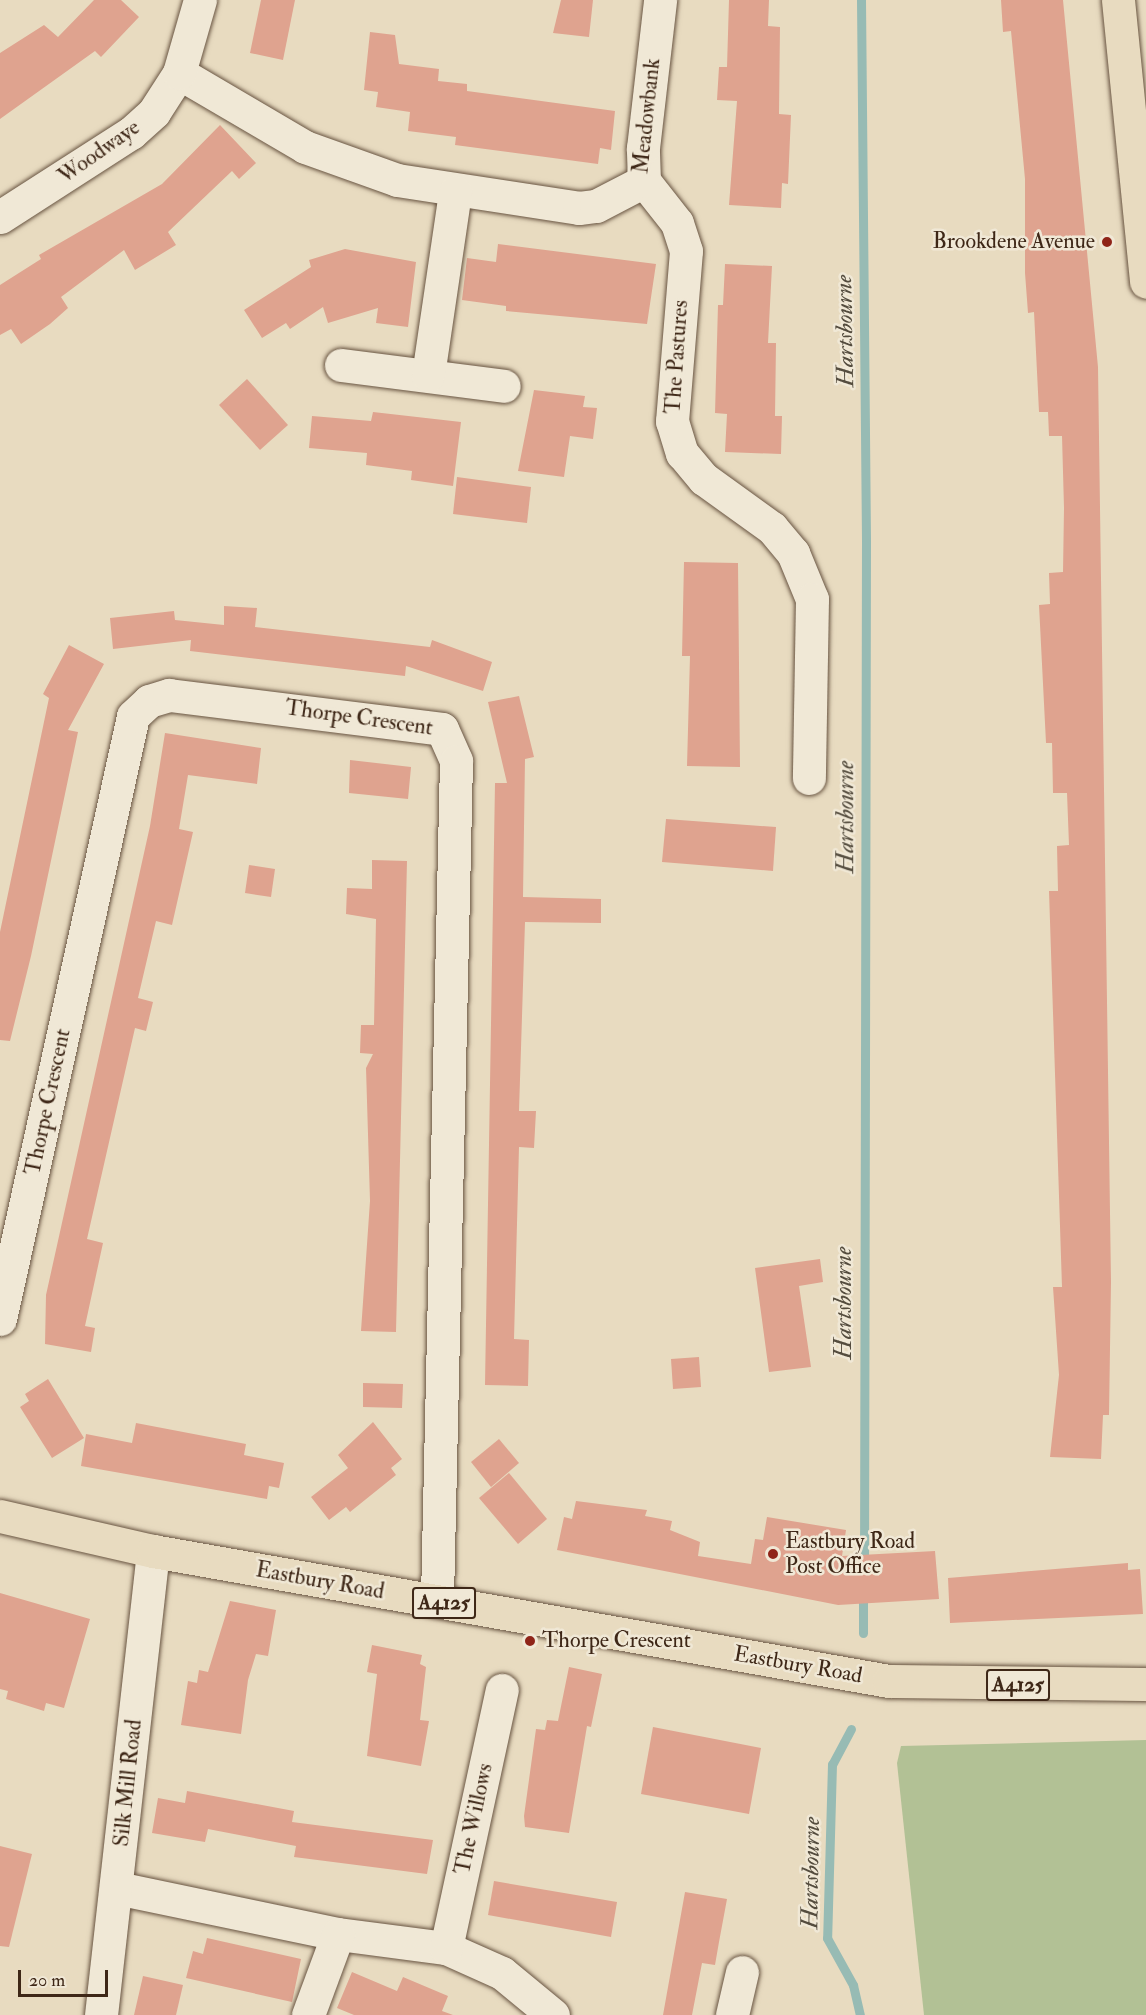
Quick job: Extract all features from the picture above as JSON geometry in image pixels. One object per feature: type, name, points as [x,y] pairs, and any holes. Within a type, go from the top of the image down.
[{"type":"main road","points":[[1118,0],[1146,282]]},
{"type":"main road","name":"Eastbury Road","points":[[0,1516],[153,1551],[890,1681],[1146,1684]]},
{"type":"street","name":"Woodwaye","points":[[0,217],[131,133],[154,112],[179,73],[200,0]]},
{"type":"street","name":"Meadowbank","points":[[179,73],[304,147],[397,180],[454,192],[579,208],[596,206],[644,181],[643,148],[660,0]]},
{"type":"street","name":"The Pastures","points":[[644,181],[676,223],[686,251],[672,421],[682,453],[704,479],[772,528],[793,553],[812,599],[809,778]]},
{"type":"street","points":[[428,375],[454,192]]},
{"type":"street","points":[[340,365],[504,386]]},
{"type":"street","name":"Thorpe Crescent","points":[[0,1319],[133,716],[149,701],[169,695],[442,729],[456,761],[436,1601]]},
{"type":"street","name":"Silk Mill Road","points":[[101,2015],[153,1551]]},
{"type":"street","name":"The Willows","points":[[446,1948],[502,1690]]},
{"type":"street","points":[[117,1888],[338,1934],[446,1948],[502,1973],[553,2015]]},
{"type":"street","points":[[308,2015],[338,1934]]},
{"type":"street","points":[[732,2015],[742,1972]]},
{"type":"green space","points":[[1146,1740],[1146,2015],[924,2015],[897,1763],[901,1746]]},
{"type":"building","points":[[94,0],[121,0],[139,17],[101,57],[95,51],[0,119],[0,53],[44,25],[58,37]]},
{"type":"building","points":[[261,0],[295,0],[283,60],[250,53]]},
{"type":"building","points":[[561,0],[593,0],[589,37],[553,33]]},
{"type":"building","points":[[729,0],[769,0],[768,26],[780,27],[779,114],[791,115],[788,184],[782,183],[781,208],[729,205],[737,101],[717,100],[719,67],[727,67]]},
{"type":"building","points":[[1001,0],[1063,0],[1098,367],[1111,1282],[1109,1415],[1103,1415],[1101,1459],[1050,1457],[1059,1375],[1053,1287],[1062,1287],[1049,891],[1058,891],[1057,846],[1069,845],[1067,793],[1053,793],[1052,743],[1046,743],[1039,605],[1050,604],[1049,573],[1063,572],[1062,436],[1049,436],[1048,412],[1039,412],[1034,312],[1028,313],[1025,273],[1025,179],[1011,31],[1003,32]]},
{"type":"building","points":[[370,32],[395,35],[399,64],[439,69],[438,81],[467,84],[467,91],[615,111],[611,150],[600,148],[598,164],[455,145],[456,137],[408,131],[410,112],[376,107],[378,92],[364,90]]},
{"type":"building","points":[[220,125],[256,163],[239,179],[232,171],[168,232],[176,245],[135,270],[124,250],[61,297],[68,308],[21,344],[11,329],[0,335],[0,285],[41,259],[39,255],[162,184]]},
{"type":"building","points":[[498,244],[656,264],[647,324],[506,311],[506,306],[462,300],[467,258],[496,262]]},
{"type":"building","points":[[345,249],[416,262],[408,327],[376,323],[378,308],[328,323],[323,307],[290,329],[286,323],[262,338],[244,310],[311,267],[309,260]]},
{"type":"building","points":[[725,264],[772,266],[768,343],[776,343],[775,416],[782,416],[781,454],[725,452],[727,414],[715,413],[718,305],[723,305]]},
{"type":"building","points":[[247,379],[288,425],[260,450],[219,405]]},
{"type":"building","points":[[534,390],[585,396],[583,407],[597,408],[593,439],[570,436],[564,477],[518,471]]},
{"type":"building","points":[[373,412],[461,422],[453,486],[411,480],[412,471],[366,465],[367,453],[309,448],[312,416],[371,421]]},
{"type":"building","points":[[457,477],[531,487],[527,523],[453,514]]},
{"type":"building","points":[[684,562],[738,563],[740,767],[687,766],[690,656],[682,656]]},
{"type":"building","points":[[224,606],[257,608],[255,627],[430,647],[432,640],[492,662],[483,691],[406,666],[405,676],[190,651],[191,640],[113,649],[110,618],[174,611],[175,620],[224,625]]},
{"type":"building","points":[[69,645],[104,664],[68,730],[78,732],[31,956],[10,1041],[0,1040],[0,932],[49,698],[43,694]]},
{"type":"building","points":[[519,696],[534,757],[525,759],[523,897],[601,899],[601,923],[525,922],[519,1111],[536,1111],[534,1148],[519,1147],[514,1339],[529,1340],[528,1386],[485,1385],[495,783],[507,783],[488,702]]},
{"type":"building","points":[[165,733],[261,748],[257,784],[188,775],[179,829],[193,832],[172,925],[156,921],[138,998],[153,1002],[146,1031],[135,1028],[87,1239],[103,1243],[85,1326],[95,1328],[91,1352],[45,1344],[46,1295],[150,826]]},
{"type":"building","points":[[350,760],[411,767],[408,799],[349,793]]},
{"type":"building","points":[[666,819],[776,827],[773,871],[662,862]]},
{"type":"building","points":[[372,860],[407,861],[396,1332],[361,1331],[370,1201],[366,1068],[373,1054],[360,1053],[361,1025],[374,1025],[376,919],[346,914],[347,888],[372,889]]},
{"type":"building","points":[[249,865],[275,869],[271,897],[245,893]]},
{"type":"building","points":[[820,1259],[823,1282],[799,1286],[811,1367],[769,1372],[755,1268]]},
{"type":"building","points":[[699,1357],[701,1387],[673,1389],[671,1359]]},
{"type":"building","points":[[48,1379],[84,1438],[52,1458],[20,1407],[29,1401],[25,1394]]},
{"type":"building","points":[[363,1383],[403,1384],[402,1408],[363,1407]]},
{"type":"building","points":[[373,1422],[402,1459],[391,1468],[396,1475],[350,1512],[346,1507],[329,1520],[311,1497],[348,1468],[338,1455]]},
{"type":"building","points":[[136,1423],[246,1444],[244,1455],[284,1463],[279,1488],[269,1486],[267,1499],[81,1466],[86,1434],[132,1443]]},
{"type":"building","points":[[499,1439],[519,1463],[491,1487],[471,1462]]},
{"type":"building","points":[[509,1473],[547,1519],[518,1544],[479,1498]]},
{"type":"building","points":[[576,1501],[647,1510],[645,1516],[672,1521],[670,1530],[700,1542],[698,1556],[751,1564],[755,1539],[763,1540],[767,1517],[846,1530],[842,1556],[935,1551],[939,1599],[838,1605],[557,1550],[564,1517],[572,1519]]},
{"type":"building","points":[[1128,1563],[1128,1570],[1140,1569],[1143,1614],[950,1623],[948,1578]]},
{"type":"building","points":[[0,1593],[90,1619],[64,1708],[46,1703],[44,1711],[6,1699],[8,1691],[0,1689]]},
{"type":"building","points":[[230,1601],[276,1610],[268,1656],[256,1654],[248,1680],[241,1734],[181,1725],[188,1681],[197,1683],[199,1670],[208,1672]]},
{"type":"building","points":[[372,1645],[422,1655],[420,1664],[426,1667],[420,1720],[429,1721],[421,1766],[367,1756],[377,1674],[367,1672]]},
{"type":"building","points":[[569,1667],[602,1674],[591,1727],[587,1726],[569,1833],[525,1827],[524,1816],[536,1729],[545,1730],[547,1720],[558,1721]]},
{"type":"building","points":[[653,1727],[761,1748],[749,1814],[641,1794]]},
{"type":"building","points":[[187,1791],[294,1811],[292,1822],[433,1840],[427,1874],[294,1857],[296,1846],[208,1829],[205,1842],[152,1833],[158,1798],[185,1803]]},
{"type":"building","points":[[0,1846],[32,1854],[9,1947],[0,1946]]},
{"type":"building","points":[[494,1881],[617,1902],[611,1937],[488,1915]]},
{"type":"building","points":[[685,1892],[727,1899],[715,1965],[702,1963],[692,2015],[663,2015]]},
{"type":"building","points":[[207,1938],[301,1959],[292,2002],[186,1978],[193,1951],[203,1954]]},
{"type":"building","points":[[352,1972],[397,1991],[403,1977],[448,1996],[442,2011],[453,2015],[354,2015],[337,2008]]},
{"type":"building","points":[[143,1976],[183,1985],[176,2015],[134,2015]]},
{"type":"waterway","name":"Hartsbourne","points":[[861,0],[866,543],[864,1567]]},
{"type":"waterway","name":"Hartsbourne","points":[[863,1592],[863,1633]]},
{"type":"waterway","name":"Hartsbourne","points":[[851,1729],[832,1764],[827,1938],[853,1985],[860,2015]]},
{"type":"place","name":"Brookdene Avenue","points":[[1107,242]]},
{"type":"place","name":"Eastbury Road Post Office","points":[[773,1554]]},
{"type":"place","name":"Thorpe Crescent","points":[[530,1641]]}]
